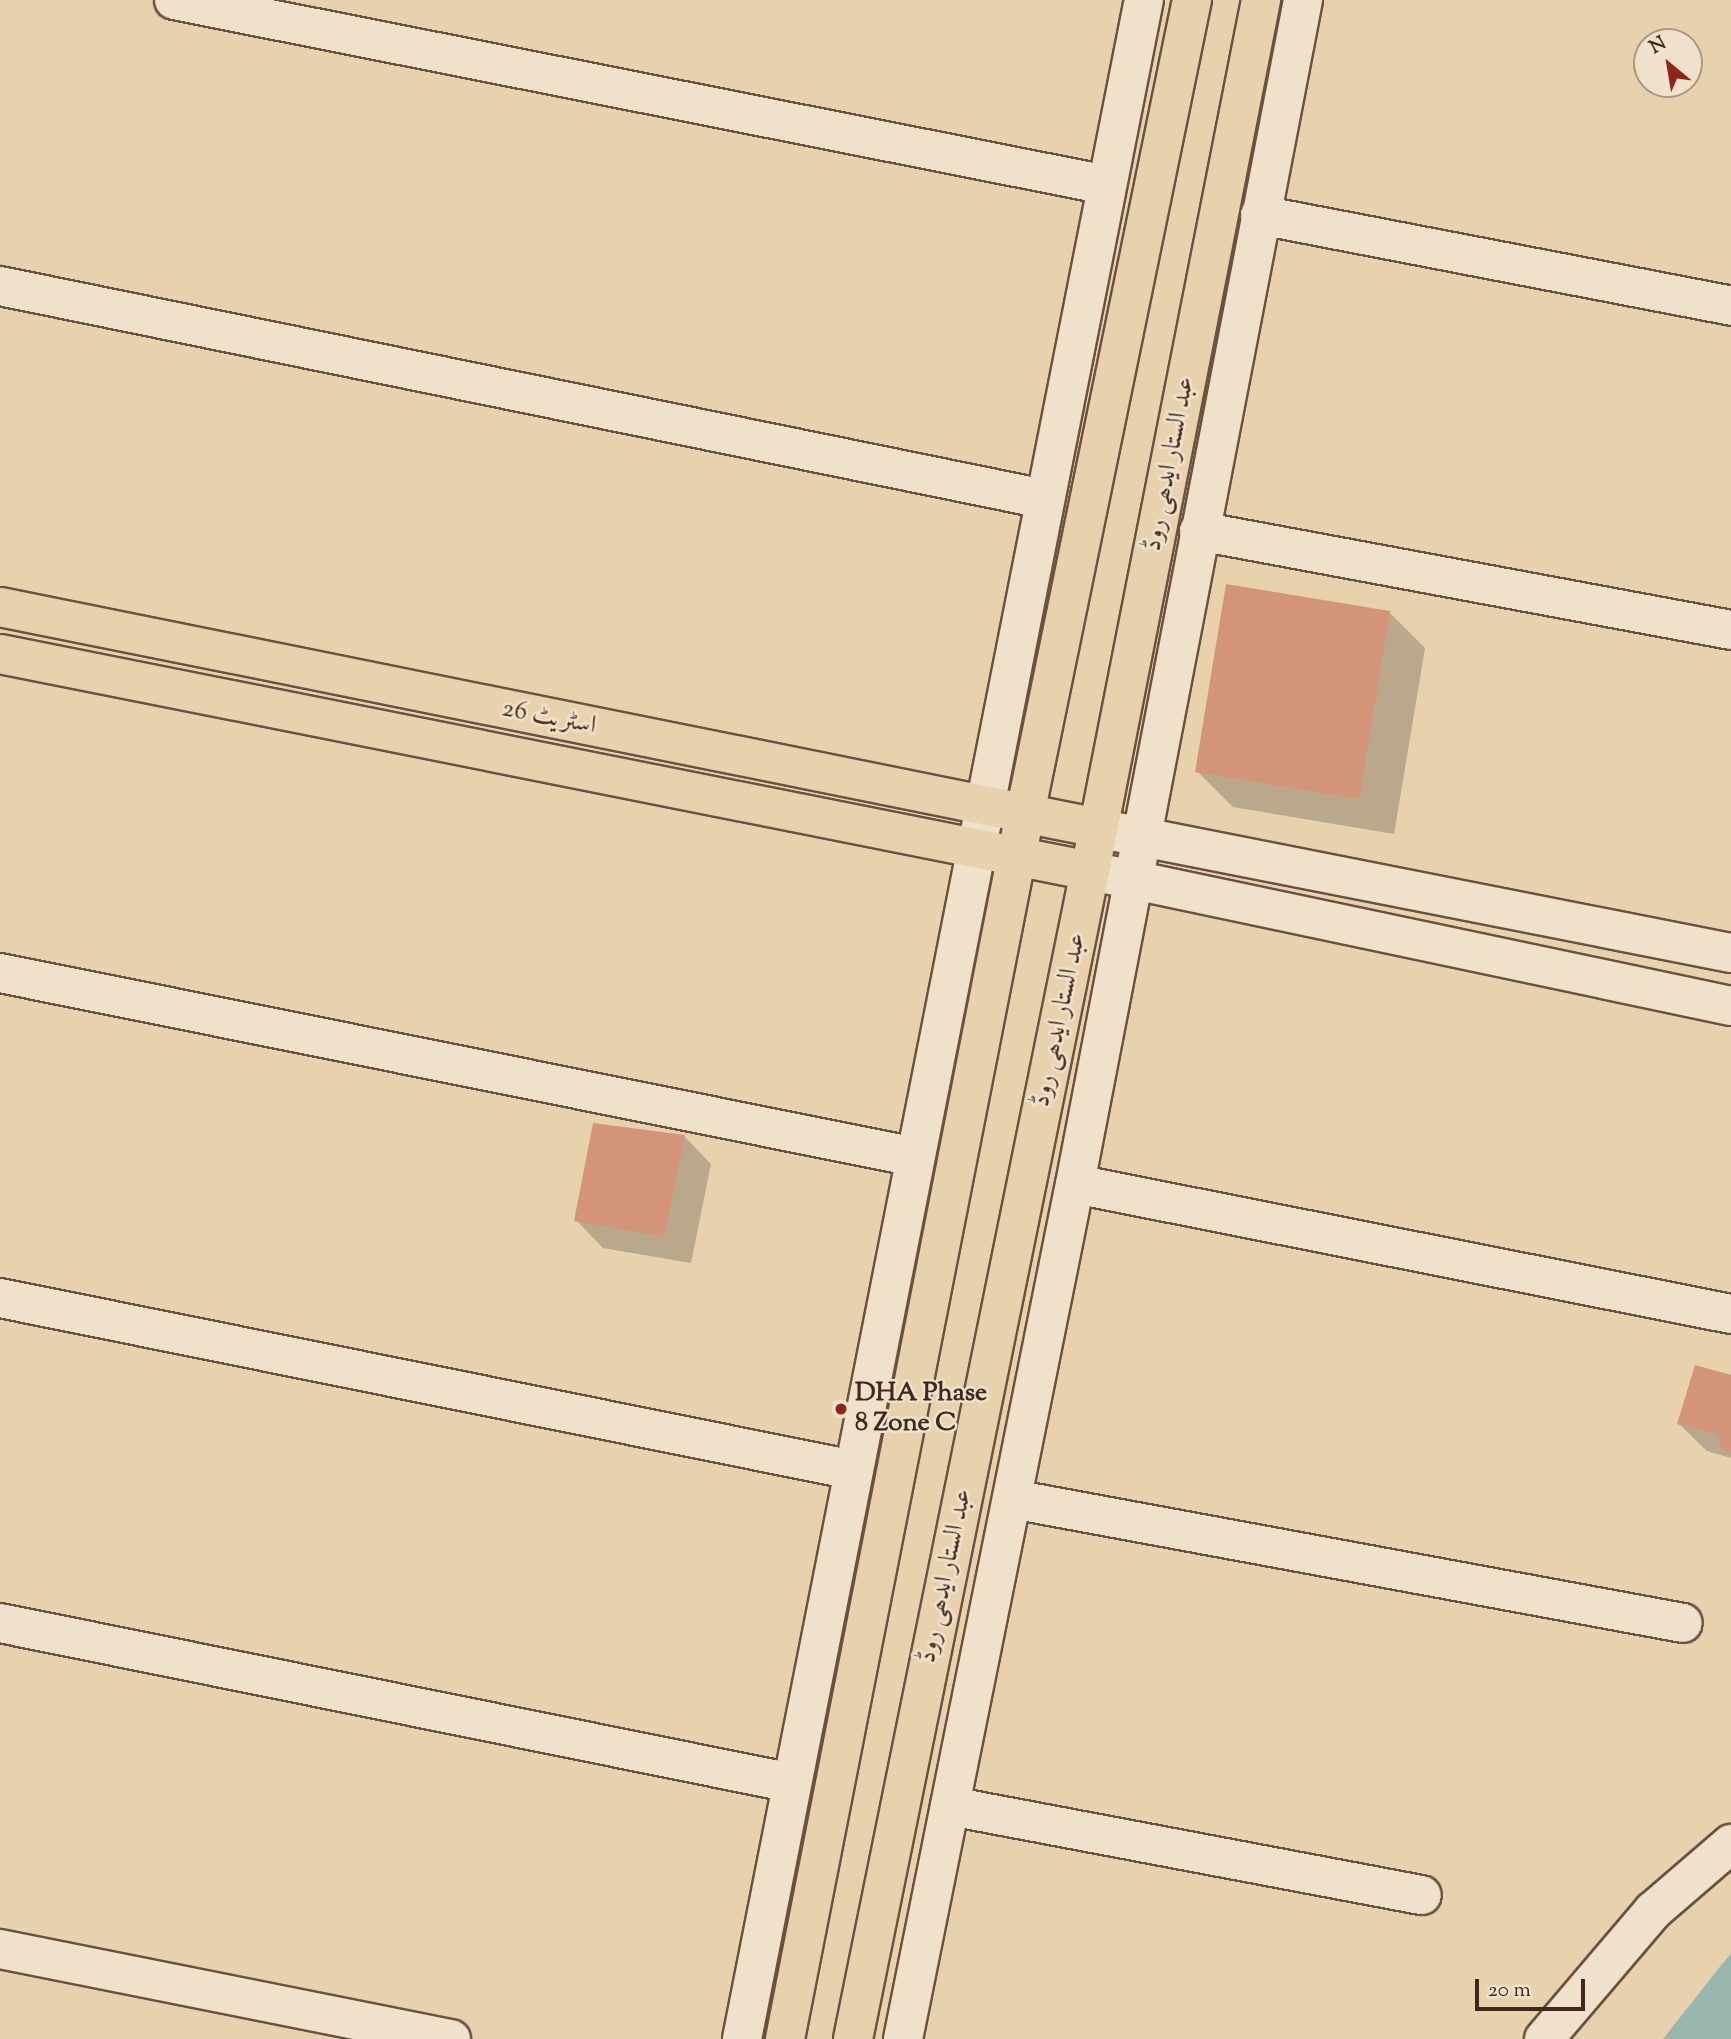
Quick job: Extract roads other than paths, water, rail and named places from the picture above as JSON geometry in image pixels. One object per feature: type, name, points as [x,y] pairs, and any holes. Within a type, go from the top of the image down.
[{"type":"main road","points":[[785,2039],[1025,814],[1192,0]]},
{"type":"main road","name":"عبد الستار ایدھی روڈ","points":[[853,2039],[1090,871],[1261,0]]},
{"type":"main road","name":"اسٹریٹ 26","points":[[0,607],[1098,828]]},
{"type":"main road","name":"اسٹریٹ 26","points":[[0,654],[1090,871]]},
{"type":"street","points":[[174,0],[1107,185]]},
{"type":"street","points":[[742,2039],[1144,0]]},
{"type":"street","points":[[903,2039],[1075,1184],[1303,0]]},
{"type":"street","points":[[1260,215],[1731,306]]},
{"type":"street","points":[[0,286],[1044,499]]},
{"type":"street","points":[[1199,531],[1731,630]]},
{"type":"street","points":[[1098,828],[1731,953]]},
{"type":"street","points":[[1090,871],[1731,1006]]},
{"type":"street","points":[[0,973],[915,1157]]},
{"type":"street","points":[[1075,1184],[1731,1314]]},
{"type":"street","points":[[0,1297],[853,1470]]},
{"type":"street","points":[[1012,1499],[1684,1623]]},
{"type":"street","points":[[0,1623],[792,1783]]},
{"type":"street","points":[[950,1806],[1422,1895]]},
{"type":"street","points":[[1544,2039],[1653,1911],[1731,1844]]},
{"type":"street","points":[[0,1949],[451,2039]]},
{"type":"water","points":[[1731,1954],[1731,2039],[1663,2039],[1722,1964]]},
{"type":"place","name":"DHA Phase 8 Zone C","points":[[841,1409]]}]
